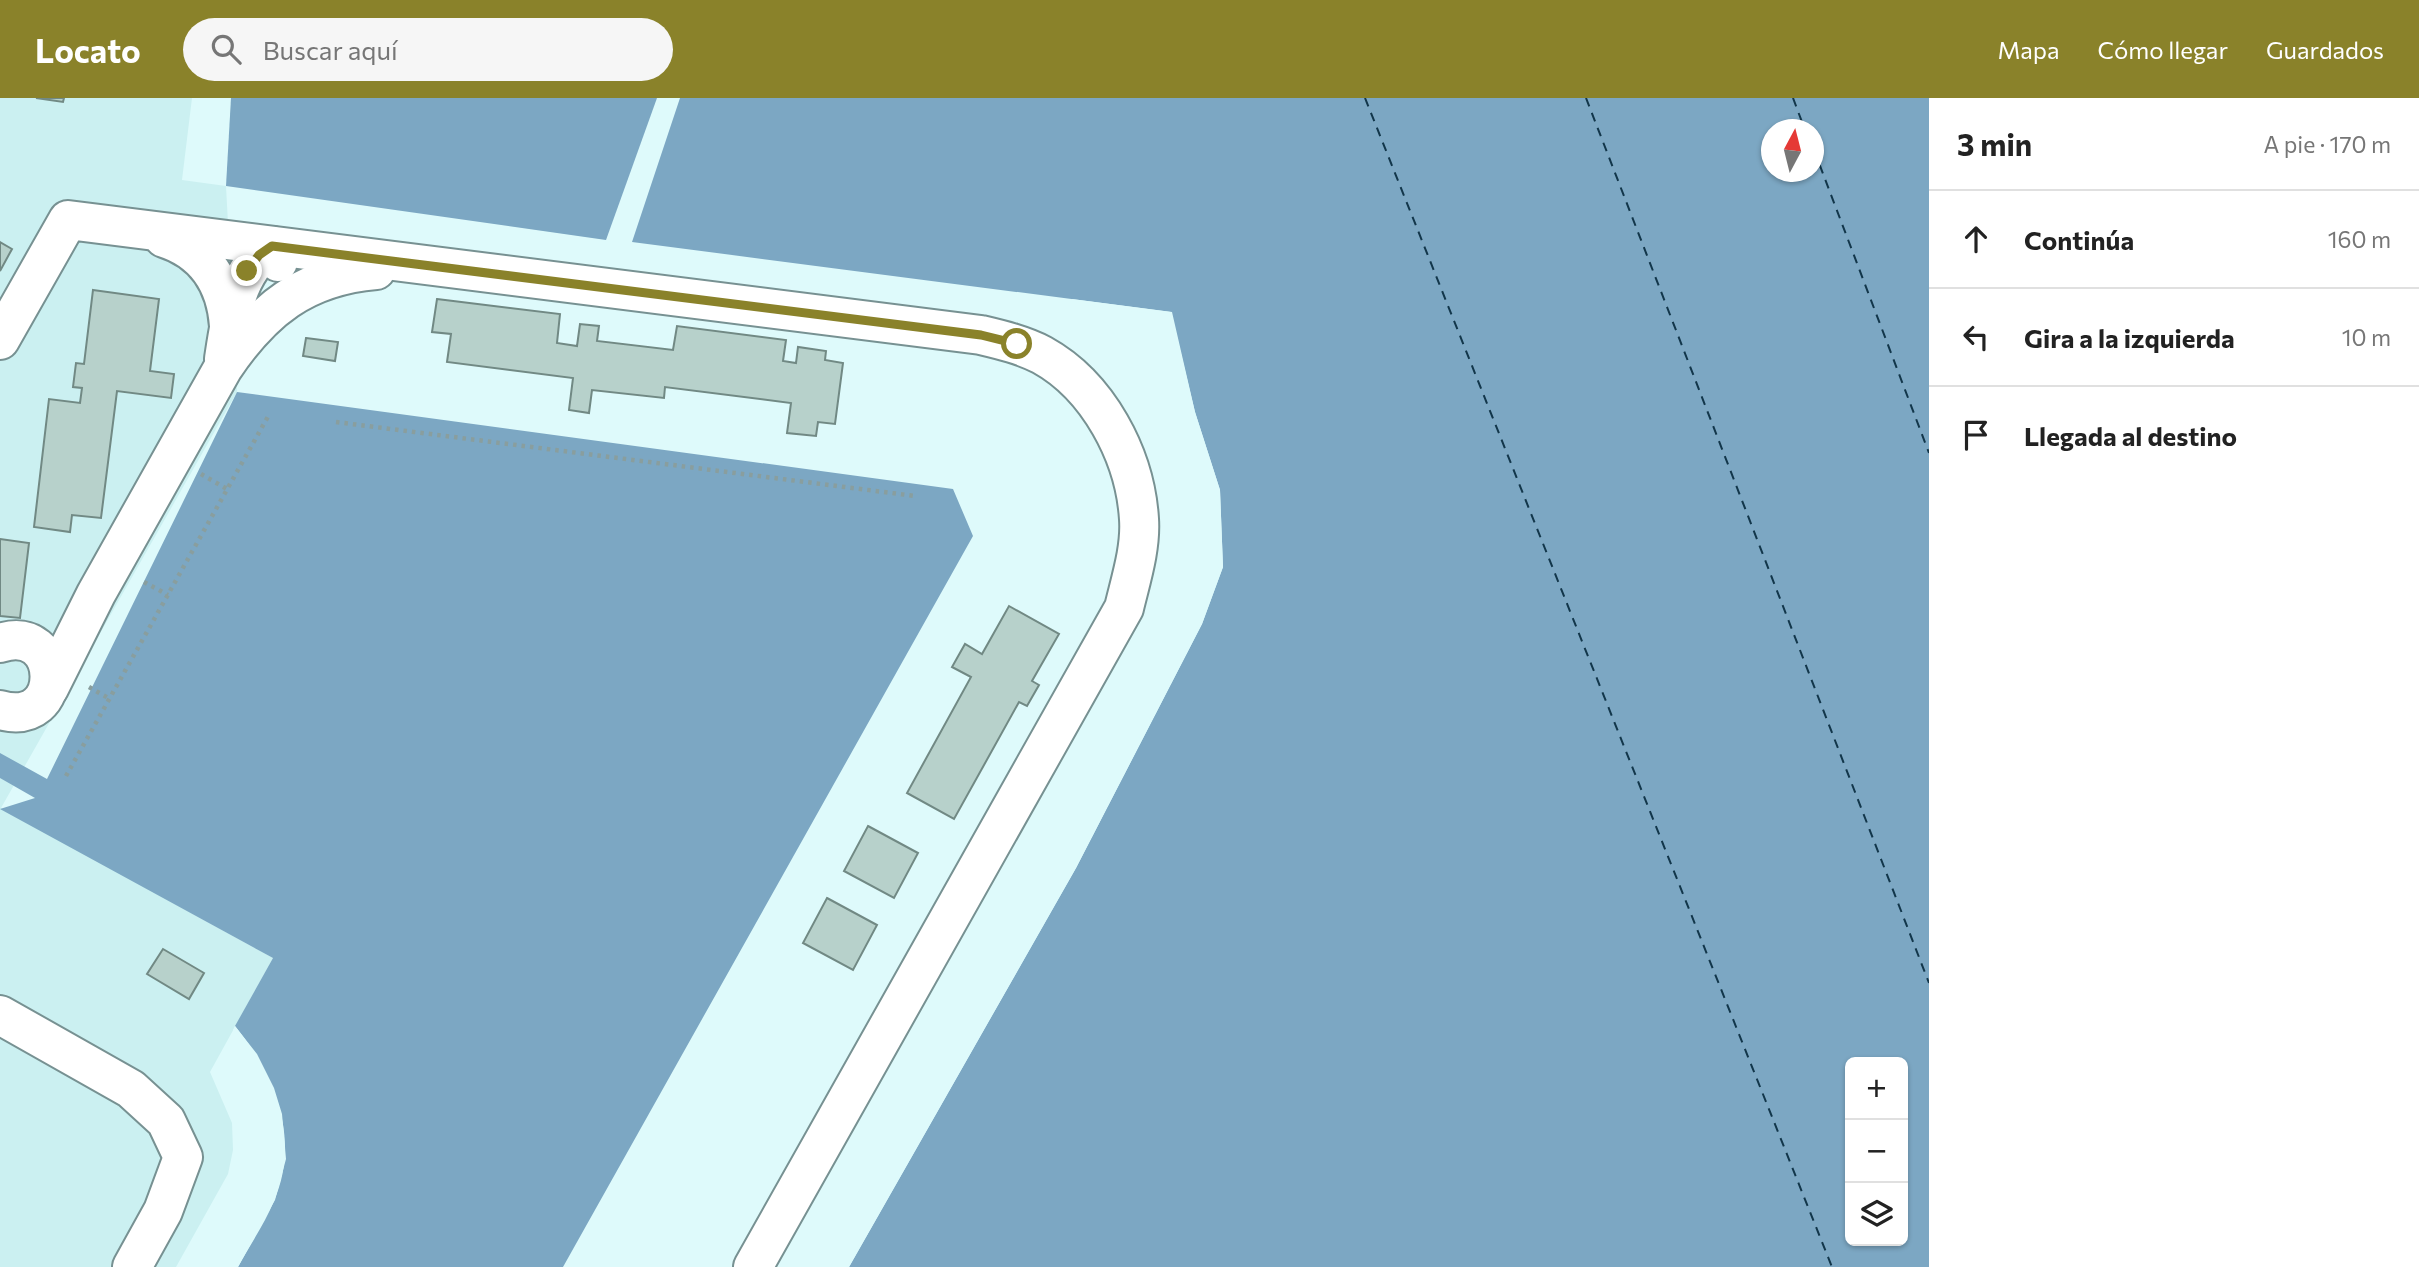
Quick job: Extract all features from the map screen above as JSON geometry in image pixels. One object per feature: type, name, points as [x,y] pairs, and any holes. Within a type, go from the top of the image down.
[{"type":"street","points":[[0,341],[68,220],[981,335],[1017,344],[1043,356],[1094,400],[1119,441],[1133,483],[1139,520],[1135,563],[1124,608],[753,1267]]},
{"type":"street","points":[[139,229],[174,241],[203,261],[219,283],[227,303],[246,322]]},
{"type":"street","points":[[0,710],[22,712],[67,687],[96,594],[246,322],[281,284],[281,270],[272,246]]},
{"type":"street","points":[[246,322],[286,298],[340,276],[372,270],[428,267]]},
{"type":"street","points":[[10,642],[52,632],[69,622],[96,594]]},
{"type":"street","points":[[10,642],[42,652],[51,676],[67,687]]},
{"type":"street","points":[[0,1015],[131,1089],[166,1121],[183,1157],[163,1211],[132,1267]]},
{"type":"path","points":[[66,776],[270,413]]},
{"type":"path","points":[[336,422],[915,496]]},
{"type":"path","points":[[193,470],[227,489]]},
{"type":"path","points":[[133,575],[168,595]]},
{"type":"path","points":[[67,687],[110,699]]},
{"type":"shaded area","points":[[0,98],[192,98],[182,180],[226,186],[237,392],[1,808],[273,958],[210,1072],[232,1123],[233,1150],[228,1174],[176,1267],[0,1267]]},
{"type":"shaded area","points":[[231,98],[657,98],[606,240],[226,186]]},
{"type":"shaded area","points":[[680,98],[1929,98],[1929,1267],[849,1267],[1076,868],[1202,624],[1223,567],[1220,490],[1195,412],[1171,312],[632,242]]},
{"type":"shaded area","points":[[237,392],[953,489],[973,536],[563,1267],[238,1267],[274,1201],[282,1177],[285,1154],[280,1109],[272,1087],[262,1066],[235,1026],[273,958],[0,809],[35,798],[0,778],[0,753],[47,779]]},
{"type":"pier","points":[[1072,299],[1172,312],[1195,412],[1220,490],[1223,567],[1202,624],[1076,868],[849,1267],[846,1267],[1073,866],[1199,623],[1219,567],[1217,491],[1192,413],[1169,316],[1071,303]]},
{"type":"pier","points":[[235,1026],[257,1054],[274,1088],[282,1114],[286,1159],[275,1200],[238,1267],[235,1266],[271,1199],[283,1159],[279,1115],[271,1089],[254,1056],[233,1030]]},
{"type":"building","points":[[36,98],[64,98],[63,102]]},
{"type":"building","points":[[0,242],[12,249],[0,271]]},
{"type":"building","points":[[93,290],[159,299],[150,371],[174,374],[171,398],[117,391],[101,518],[72,515],[70,532],[34,527],[49,399],[80,403],[82,388],[73,387],[76,363],[84,364]]},
{"type":"building","points":[[437,299],[560,314],[557,343],[577,346],[580,324],[599,326],[597,341],[673,350],[677,326],[786,340],[783,361],[796,363],[798,347],[826,351],[825,360],[843,363],[835,424],[818,422],[816,436],[787,433],[791,403],[665,387],[664,398],[592,390],[589,413],[569,410],[573,378],[447,362],[451,334],[432,332]]},
{"type":"building","points":[[306,338],[338,342],[335,361],[303,356]]},
{"type":"building","points":[[0,539],[29,543],[20,618],[0,616]]},
{"type":"building","points":[[1009,606],[1059,634],[1032,681],[1039,685],[1027,706],[1019,702],[954,819],[907,793],[971,677],[952,667],[965,644],[982,654]]},
{"type":"building","points":[[868,826],[918,853],[894,898],[844,871]]},
{"type":"building","points":[[827,898],[877,925],[853,970],[803,943]]},
{"type":"building","points":[[163,949],[204,973],[189,999],[147,974]]},
{"type":"ferry route","points":[[1365,98],[1832,1267]]},
{"type":"ferry route","points":[[1586,98],[1929,983]]},
{"type":"ferry route","points":[[1793,98],[1801,119]]},
{"type":"ferry route","points":[[1824,176],[1929,453]]},
{"type":"route","points":[[247,271],[259,255],[272,246],[981,335],[1017,344]]}]
